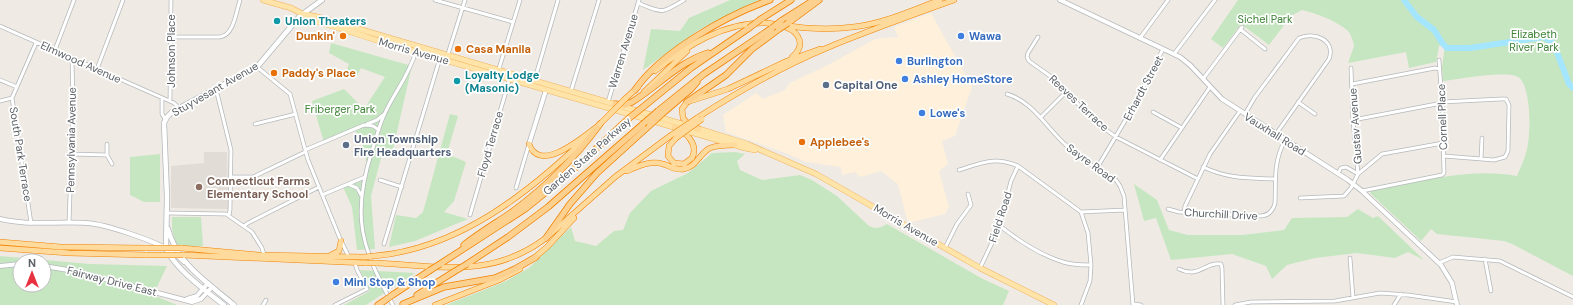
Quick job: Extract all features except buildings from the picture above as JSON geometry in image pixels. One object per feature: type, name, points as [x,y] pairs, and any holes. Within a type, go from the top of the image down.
[{"type":"highway","points":[[635,90],[642,79],[654,67],[684,44],[743,11],[770,0]]},
{"type":"highway","name":"Garden State Parkway","points":[[378,305],[529,206],[679,76],[791,0]]},
{"type":"highway","name":"Garden State Parkway","points":[[402,304],[508,237],[548,207],[704,74],[814,0]]},
{"type":"highway","points":[[699,129],[688,124],[683,118],[682,110],[687,102],[721,78],[752,49],[819,0]]},
{"type":"highway","points":[[0,242],[61,247],[181,248],[264,255],[364,257],[396,253],[426,245],[459,232],[486,218],[511,201],[538,181],[572,151],[625,99],[669,60],[717,32],[737,26],[766,24],[817,28],[860,26],[881,22],[940,0]]},
{"type":"highway","points":[[0,248],[73,253],[183,255],[453,268],[479,267],[496,263],[536,246],[615,177],[700,119],[722,102],[829,47],[954,0]]},
{"type":"highway","points":[[766,24],[790,29],[797,35],[800,43],[798,50],[795,55],[787,61]]},
{"type":"highway","points":[[636,100],[684,54],[701,40]]},
{"type":"highway","points":[[687,102],[728,89],[787,61],[817,49],[829,47]]},
{"type":"highway","points":[[615,104],[627,104],[636,100],[679,67],[701,55],[714,51]]},
{"type":"highway","points":[[529,144],[536,153],[545,155],[554,153],[569,147],[600,124]]},
{"type":"highway","points":[[440,264],[549,182],[580,151],[600,124]]},
{"type":"highway","points":[[546,238],[570,204],[597,173],[646,124]]},
{"type":"highway","points":[[673,137],[667,152],[668,158],[676,164],[686,163],[693,156],[694,147],[686,134],[674,127]]},
{"type":"highway","points":[[615,177],[643,165],[655,163],[676,169],[687,168],[695,163],[705,151],[714,147],[735,145]]},
{"type":"highway","points":[[435,305],[504,278],[522,268],[547,247],[597,193]]},
{"type":"highway","points":[[329,256],[339,251],[341,241]]},
{"type":"highway","points":[[402,304],[444,287],[482,281],[498,276],[536,257]]},
{"type":"main road","name":"Morris Avenue","points":[[263,0],[288,7],[316,21],[416,52],[534,83],[571,91],[747,144],[816,174],[980,268],[1054,305]]},
{"type":"main road","name":"Stuyvesant Avenue","points":[[167,250],[167,212],[163,128],[165,119],[179,108],[257,67],[303,14],[322,0]]},
{"type":"main road","name":"Morris Avenue","points":[[303,14],[318,16],[448,54],[498,73]]},
{"type":"main road","name":"Morris Avenue","points":[[534,83],[546,90],[735,145],[754,150],[757,149]]},
{"type":"main road","name":"Stuyvesant Avenue","points":[[167,225],[175,247],[185,262],[234,305]]},
{"type":"main road","points":[[167,250],[185,272],[224,305]]},
{"type":"street","points":[[55,50],[74,0]]},
{"type":"street","points":[[96,69],[123,0]]},
{"type":"street","name":"Johnson Place","points":[[170,101],[171,0]]},
{"type":"street","points":[[171,38],[218,38],[226,36],[230,31],[240,0]]},
{"type":"street","points":[[435,0],[513,22]]},
{"type":"street","points":[[448,54],[465,0]]},
{"type":"street","points":[[498,73],[520,0]]},
{"type":"street","points":[[534,83],[558,0]]},
{"type":"street","points":[[571,91],[599,0]]},
{"type":"street","points":[[638,2],[661,11],[667,11],[684,0]]},
{"type":"street","name":"Vauxhall Road","points":[[1060,0],[1174,54],[1190,65],[1222,99],[1353,184],[1439,263],[1447,273],[1452,283],[1457,304]]},
{"type":"street","points":[[1140,38],[1168,0]]},
{"type":"street","name":"Erhardt Street","points":[[1174,54],[1215,0]]},
{"type":"street","name":"Warren Avenue","points":[[608,102],[638,2]]},
{"type":"street","name":"Elmwood Avenue","points":[[0,26],[170,101],[176,104],[179,108]]},
{"type":"street","points":[[1203,79],[1241,28],[1265,49]]},
{"type":"street","points":[[1245,114],[1255,97],[1295,43],[1303,36],[1316,35],[1323,39],[1328,45],[1331,55],[1276,134]]},
{"type":"street","name":"Reeves Terrace","points":[[1038,37],[1028,53],[1027,60],[1050,76],[1098,124],[1116,137],[1198,179]]},
{"type":"street","name":"South Park Terrace","points":[[31,223],[12,98],[36,42]]},
{"type":"street","points":[[393,305],[375,272],[366,248],[361,221],[362,197],[365,177],[385,112],[409,72],[418,46]]},
{"type":"street","name":"Erhardt Street","points":[[1097,168],[1132,109],[1163,49]]},
{"type":"street","name":"Pennsylvania Avenue","points":[[69,223],[73,106],[72,58]]},
{"type":"street","points":[[384,244],[440,58]]},
{"type":"street","name":"Cornell Place","points":[[1362,191],[1443,174],[1444,156],[1439,60]]},
{"type":"street","points":[[257,67],[288,92],[296,114],[305,151],[341,241],[349,257]]},
{"type":"street","name":"Gustav Avenue","points":[[1351,68],[1353,120],[1358,174],[1353,184]]},
{"type":"street","points":[[1352,84],[1435,68],[1439,69]]},
{"type":"street","name":"Floyd Terrace","points":[[470,215],[510,76]]},
{"type":"street","points":[[0,80],[17,87]]},
{"type":"street","points":[[1160,160],[1210,87]]},
{"type":"street","points":[[216,89],[231,149],[229,215]]},
{"type":"street","points":[[516,188],[546,90]]},
{"type":"street","points":[[1041,117],[1066,92]]},
{"type":"street","name":"Sayre Road","points":[[1007,94],[1020,99],[1041,117],[1065,145],[1116,180],[1120,186],[1124,196],[1133,304]]},
{"type":"street","points":[[0,101],[12,98]]},
{"type":"street","points":[[162,98],[162,114],[165,119]]},
{"type":"street","points":[[1353,120],[1442,102],[1506,99],[1508,102],[1507,154],[1500,160],[1444,156]]},
{"type":"street","points":[[1298,102],[1315,114]]},
{"type":"street","points":[[1184,212],[1185,206],[1203,167],[1240,111]]},
{"type":"street","points":[[231,177],[254,177],[305,151],[377,120],[385,112]]},
{"type":"street","points":[[1153,112],[1182,128]]},
{"type":"street","points":[[255,124],[296,114]]},
{"type":"street","points":[[364,125],[373,126],[379,130]]},
{"type":"street","points":[[1480,159],[1482,138]]},
{"type":"street","name":"Churchill Drive","points":[[1168,208],[1175,211],[1184,212],[1260,216],[1266,215],[1271,212],[1275,206],[1277,156],[1285,140]]},
{"type":"street","points":[[1338,173],[1341,168],[1346,167],[1358,174],[1382,154],[1443,142]]},
{"type":"street","points":[[107,144],[107,155],[112,164]]},
{"type":"street","points":[[72,154],[107,155]]},
{"type":"street","points":[[959,170],[994,160],[1005,161],[1018,166],[1081,212],[1088,233],[1091,265],[1090,281],[1081,305]]},
{"type":"street","name":"Field Road","points":[[980,268],[994,242],[1000,226],[1011,181],[1018,166]]},
{"type":"street","points":[[1203,167],[1218,174],[1233,177],[1275,179]]},
{"type":"street","points":[[322,195],[365,177]]},
{"type":"street","points":[[380,180],[402,187]]},
{"type":"street","points":[[349,184],[357,188],[362,197]]},
{"type":"street","points":[[1300,198],[1346,195],[1353,184]]},
{"type":"street","points":[[244,226],[249,222],[319,187]]},
{"type":"street","points":[[945,248],[958,224],[969,209],[971,201],[968,194]]},
{"type":"street","points":[[1081,212],[1125,210]]},
{"type":"street","points":[[167,212],[222,213],[229,215],[256,237],[264,255]]},
{"type":"street","points":[[0,219],[31,223],[88,223],[103,226],[133,235],[167,250],[185,262]]},
{"type":"street","points":[[1000,226],[1017,240],[1044,254],[1063,262],[1091,265]]},
{"type":"street","points":[[1439,263],[1453,257],[1485,259],[1506,263],[1573,297]]},
{"type":"street","points":[[1350,258],[1353,298]]},
{"type":"street","points":[[1485,259],[1491,291]]},
{"type":"street","points":[[335,305],[367,289],[356,269],[355,263]]},
{"type":"street","points":[[1179,269],[1192,272],[1216,264],[1221,264],[1223,305]]},
{"type":"street","points":[[0,266],[12,265]]},
{"type":"street","name":"Fairway Drive East","points":[[52,267],[74,271],[179,299],[196,302],[201,299],[212,287]]},
{"type":"street","name":"Fairway Drive East","points":[[179,299],[194,298],[208,283]]},
{"type":"street","points":[[1235,305],[1251,302],[1273,304],[1312,304],[1380,293],[1401,294],[1451,301],[1457,304]]},
{"type":"street","points":[[1394,305],[1401,294]]},
{"type":"street","points":[[263,305],[266,300]]},
{"type":"street","points":[[1449,305],[1451,301]]},
{"type":"street","points":[[1133,304],[1141,305]]},
{"type":"shaded area","points":[[931,13],[972,87],[955,136],[942,141],[948,164],[939,171],[949,207],[945,214],[912,222],[907,220],[898,184],[881,171],[860,177],[855,172],[842,175],[841,167],[806,162],[783,152],[726,132],[723,115],[756,93],[763,99],[785,90],[790,83],[828,65],[875,39],[898,37],[894,27]]},
{"type":"shaded area","name":"Connecticut Farms Elementary School","points":[[204,152],[227,152],[228,209],[171,208],[171,166],[204,163]]},
{"type":"green space","points":[[730,0],[759,0],[699,30],[643,70],[651,29],[680,31],[689,18]]},
{"type":"green space","name":"Elizabeth River Park","points":[[1238,0],[1573,0],[1573,276],[1504,241],[1437,234],[1431,229],[1421,241],[1370,193],[1372,190],[1463,174],[1481,173],[1517,176],[1526,153],[1529,136],[1529,113],[1526,90],[1523,82],[1518,77],[1504,74],[1443,81],[1442,68],[1445,44],[1439,46],[1436,62],[1409,68],[1406,52],[1348,63],[1354,46],[1348,31],[1326,18],[1302,10],[1291,16],[1269,45],[1241,24],[1223,48],[1211,39]]},
{"type":"green space","name":"Friberger Park","points":[[331,43],[412,66],[393,149],[381,158],[371,196],[375,249],[357,250],[352,207],[343,187],[364,179],[368,169],[363,146],[355,130],[324,143],[312,101],[344,89],[364,109],[385,77],[361,68],[357,76],[347,69],[349,64],[329,53]]},
{"type":"green space","points":[[450,114],[458,116],[447,154],[466,162],[454,201],[444,212],[468,219],[415,241],[389,247],[396,215],[416,218],[423,212]]},
{"type":"green space","points":[[735,152],[745,154],[737,161],[740,170],[762,180],[800,175],[812,180],[837,196],[869,226],[878,228],[887,224],[981,278],[1009,291],[1003,305],[446,305],[504,282],[529,268],[571,227],[575,241],[596,246],[614,231],[623,230],[630,213],[651,191],[688,173],[712,153]]},
{"type":"green space","points":[[160,154],[160,202],[144,202],[130,195],[130,157]]},
{"type":"green space","points":[[1134,184],[1157,200],[1169,230],[1188,235],[1242,235],[1284,230],[1292,218],[1347,217],[1358,209],[1373,218],[1378,216],[1424,260],[1408,252],[1395,258],[1357,253],[1315,258],[1287,265],[1272,279],[1266,266],[1232,254],[1171,260],[1156,218],[1144,221]]},
{"type":"green space","points":[[172,217],[201,217],[203,246],[176,246],[172,228]]},
{"type":"green space","points":[[0,256],[12,257],[12,293],[52,293],[52,261],[90,264],[167,266],[153,295],[177,305],[0,305]]},
{"type":"green space","points":[[360,270],[415,273],[366,305],[344,305],[370,291]]},
{"type":"waterway","points":[[1404,0],[1417,17],[1434,30],[1447,48],[1470,48],[1543,37],[1551,41],[1569,84],[1573,88]]},
{"type":"place","name":"Union Theaters","points":[[277,21]]},
{"type":"place","name":"Dunkin'","points":[[343,36]]},
{"type":"place","name":"Wawa","points":[[961,36]]},
{"type":"place","name":"Casa Manila","points":[[458,49]]},
{"type":"place","name":"Burlington","points":[[899,61]]},
{"type":"place","name":"Paddy's Place","points":[[274,73]]},
{"type":"place","name":"Ashley HomeStore","points":[[905,79]]},
{"type":"place","name":"Loyalty Lodge (Masonic)","points":[[457,81]]},
{"type":"place","name":"Capital One","points":[[826,85]]},
{"type":"place","name":"Lowe's","points":[[922,113]]},
{"type":"place","name":"Applebee's","points":[[802,142]]},
{"type":"place","name":"Union Township Fire Headquarters","points":[[346,145]]},
{"type":"place","name":"Connecticut Farms Elementary School","points":[[199,187]]},
{"type":"place","name":"Mini Stop & Shop","points":[[336,282]]},
{"type":"park label","name":"Sichel Park","points":[[1265,19]]}]
